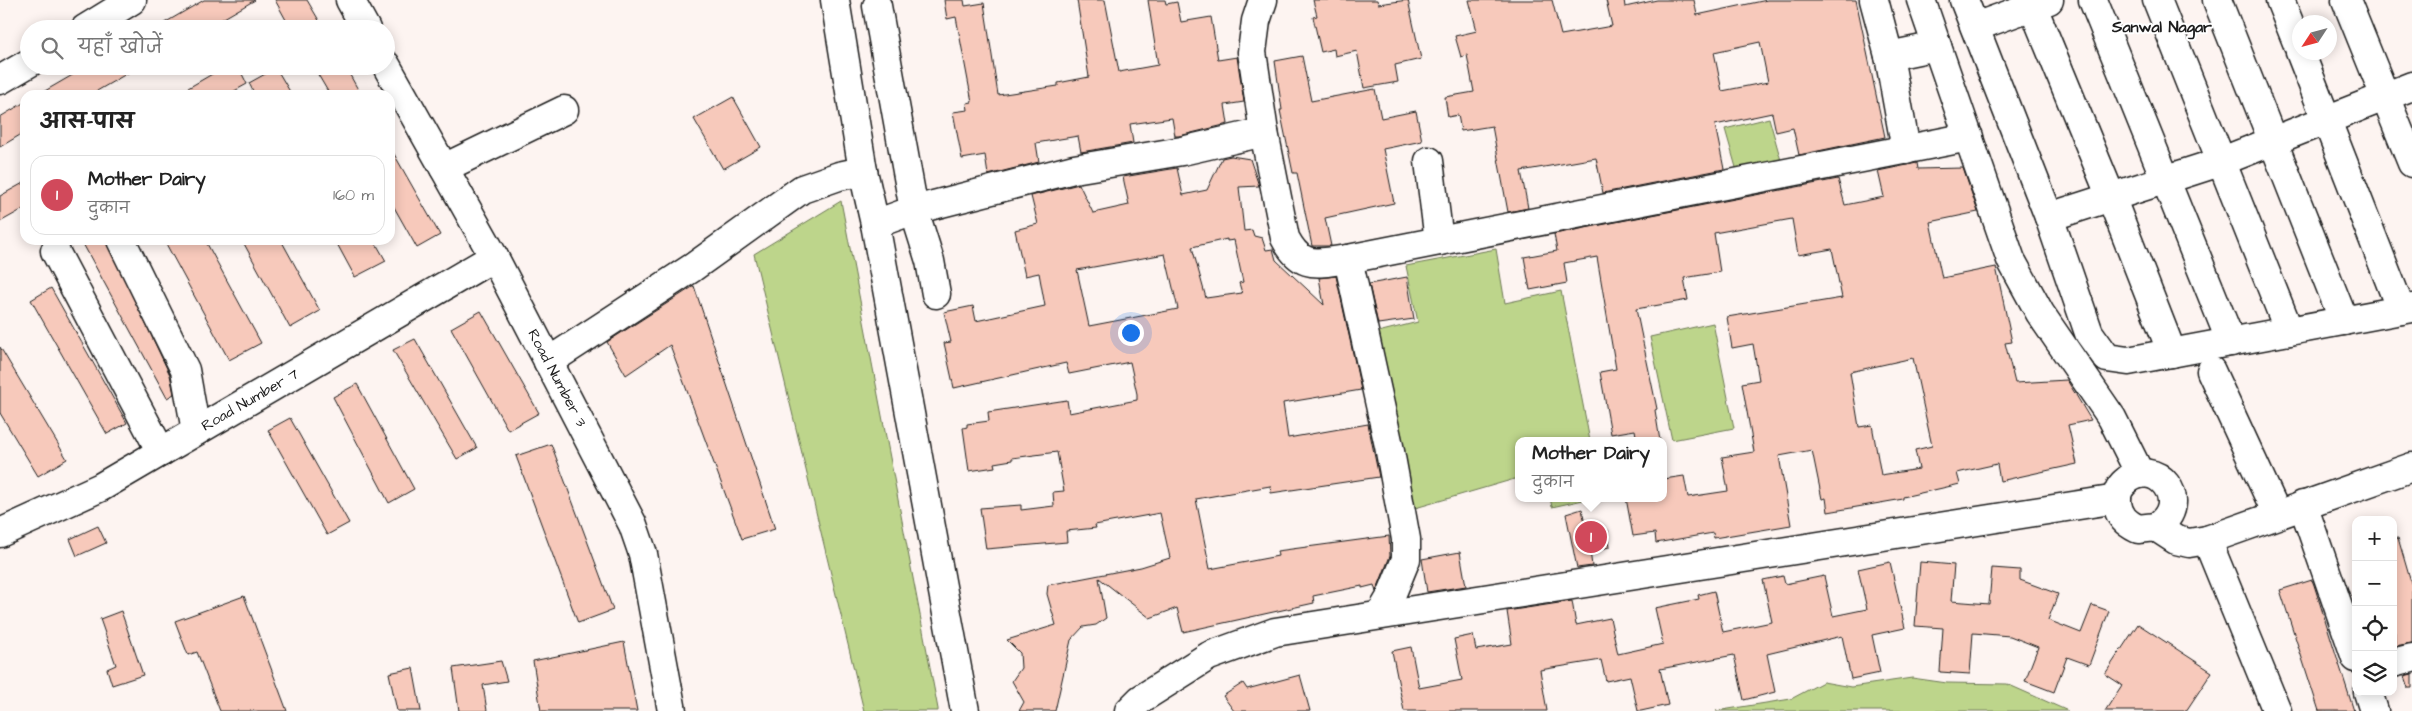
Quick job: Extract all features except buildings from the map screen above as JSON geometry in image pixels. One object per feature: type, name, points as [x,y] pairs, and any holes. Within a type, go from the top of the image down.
[{"type":"street","points":[[100,20],[132,0]]},
{"type":"street","points":[[350,0],[361,20]]},
{"type":"street","points":[[835,0],[863,171],[875,224],[965,711]]},
{"type":"street","points":[[1263,0],[1256,21],[1252,52],[1264,132],[1285,238],[1294,254],[1307,262],[1319,263],[1348,259],[1968,137]]},
{"type":"street","points":[[1874,0],[1889,56],[1906,150]]},
{"type":"street","points":[[1921,0],[2011,260],[2040,313],[2112,418],[2140,474]]},
{"type":"street","points":[[1964,0],[2048,217],[2089,333],[2107,358],[2128,361],[2407,309],[2304,60]]},
{"type":"street","points":[[2093,0],[2231,342]]},
{"type":"street","points":[[2157,0],[2289,332]]},
{"type":"street","points":[[2218,0],[2344,321]]},
{"type":"street","points":[[2280,0],[2292,31]]},
{"type":"street","points":[[2346,0],[2412,163]]},
{"type":"street","points":[[1975,27],[2037,2],[2172,353]]},
{"type":"street","points":[[877,6],[894,106],[906,155],[914,210],[930,261],[936,294]]},
{"type":"street","points":[[1889,56],[1937,46]]},
{"type":"street","points":[[0,80],[20,68]]},
{"type":"street","name":"Road Number 3","points":[[392,75],[494,257],[633,525],[643,554],[672,711]]},
{"type":"street","points":[[2048,217],[2220,162],[2412,86]]},
{"type":"street","points":[[444,168],[564,110]]},
{"type":"street","points":[[875,224],[914,210],[1074,170],[1182,151],[1264,132]]},
{"type":"street","points":[[1429,160],[1439,241]]},
{"type":"street","points":[[548,362],[692,268],[802,189],[838,176],[863,171]]},
{"type":"street","points":[[123,245],[185,370],[196,431]]},
{"type":"street","points":[[55,251],[161,452]]},
{"type":"street","name":"Road Number 7","points":[[0,533],[101,487],[494,257]]},
{"type":"street","points":[[1348,259],[1389,446],[1406,539],[1406,559],[1390,598],[1380,615]]},
{"type":"street","points":[[2211,371],[2277,514]]},
{"type":"street","points":[[2156,527],[2182,542],[2189,543],[2208,540],[2412,467]]},
{"type":"street","points":[[2140,474],[2155,476],[2170,488],[2172,498],[2170,514],[2164,522],[2156,527],[2138,529],[2122,518],[2117,500],[2123,483],[2140,474]]},
{"type":"street","points":[[1129,711],[1141,699],[1209,656],[1275,632],[2117,500]]},
{"type":"street","points":[[2302,505],[2354,651]]},
{"type":"street","points":[[2208,540],[2277,711]]},
{"type":"street","points":[[2369,696],[2374,711]]},
{"type":"green space","points":[[1769,118],[1782,164],[1737,171],[1725,129]]},
{"type":"green space","points":[[841,201],[938,711],[864,711],[754,254]]},
{"type":"green space","points":[[1496,249],[1505,303],[1561,291],[1589,437],[1515,437],[1515,479],[1412,509],[1378,332],[1418,322],[1406,266]]},
{"type":"green space","points":[[1713,323],[1734,428],[1672,440],[1650,337]]},
{"type":"green space","points":[[1551,502],[1574,502],[1552,507]]},
{"type":"green space","points":[[1912,678],[1947,683],[2007,684],[2068,711],[1716,711],[1791,699],[1823,682],[1851,687]]},
{"type":"place","name":"Mother Dairy","points":[[1591,537]]},
{"type":"district","name":"Sanwal Nagar","points":[[2162,27]]}]
